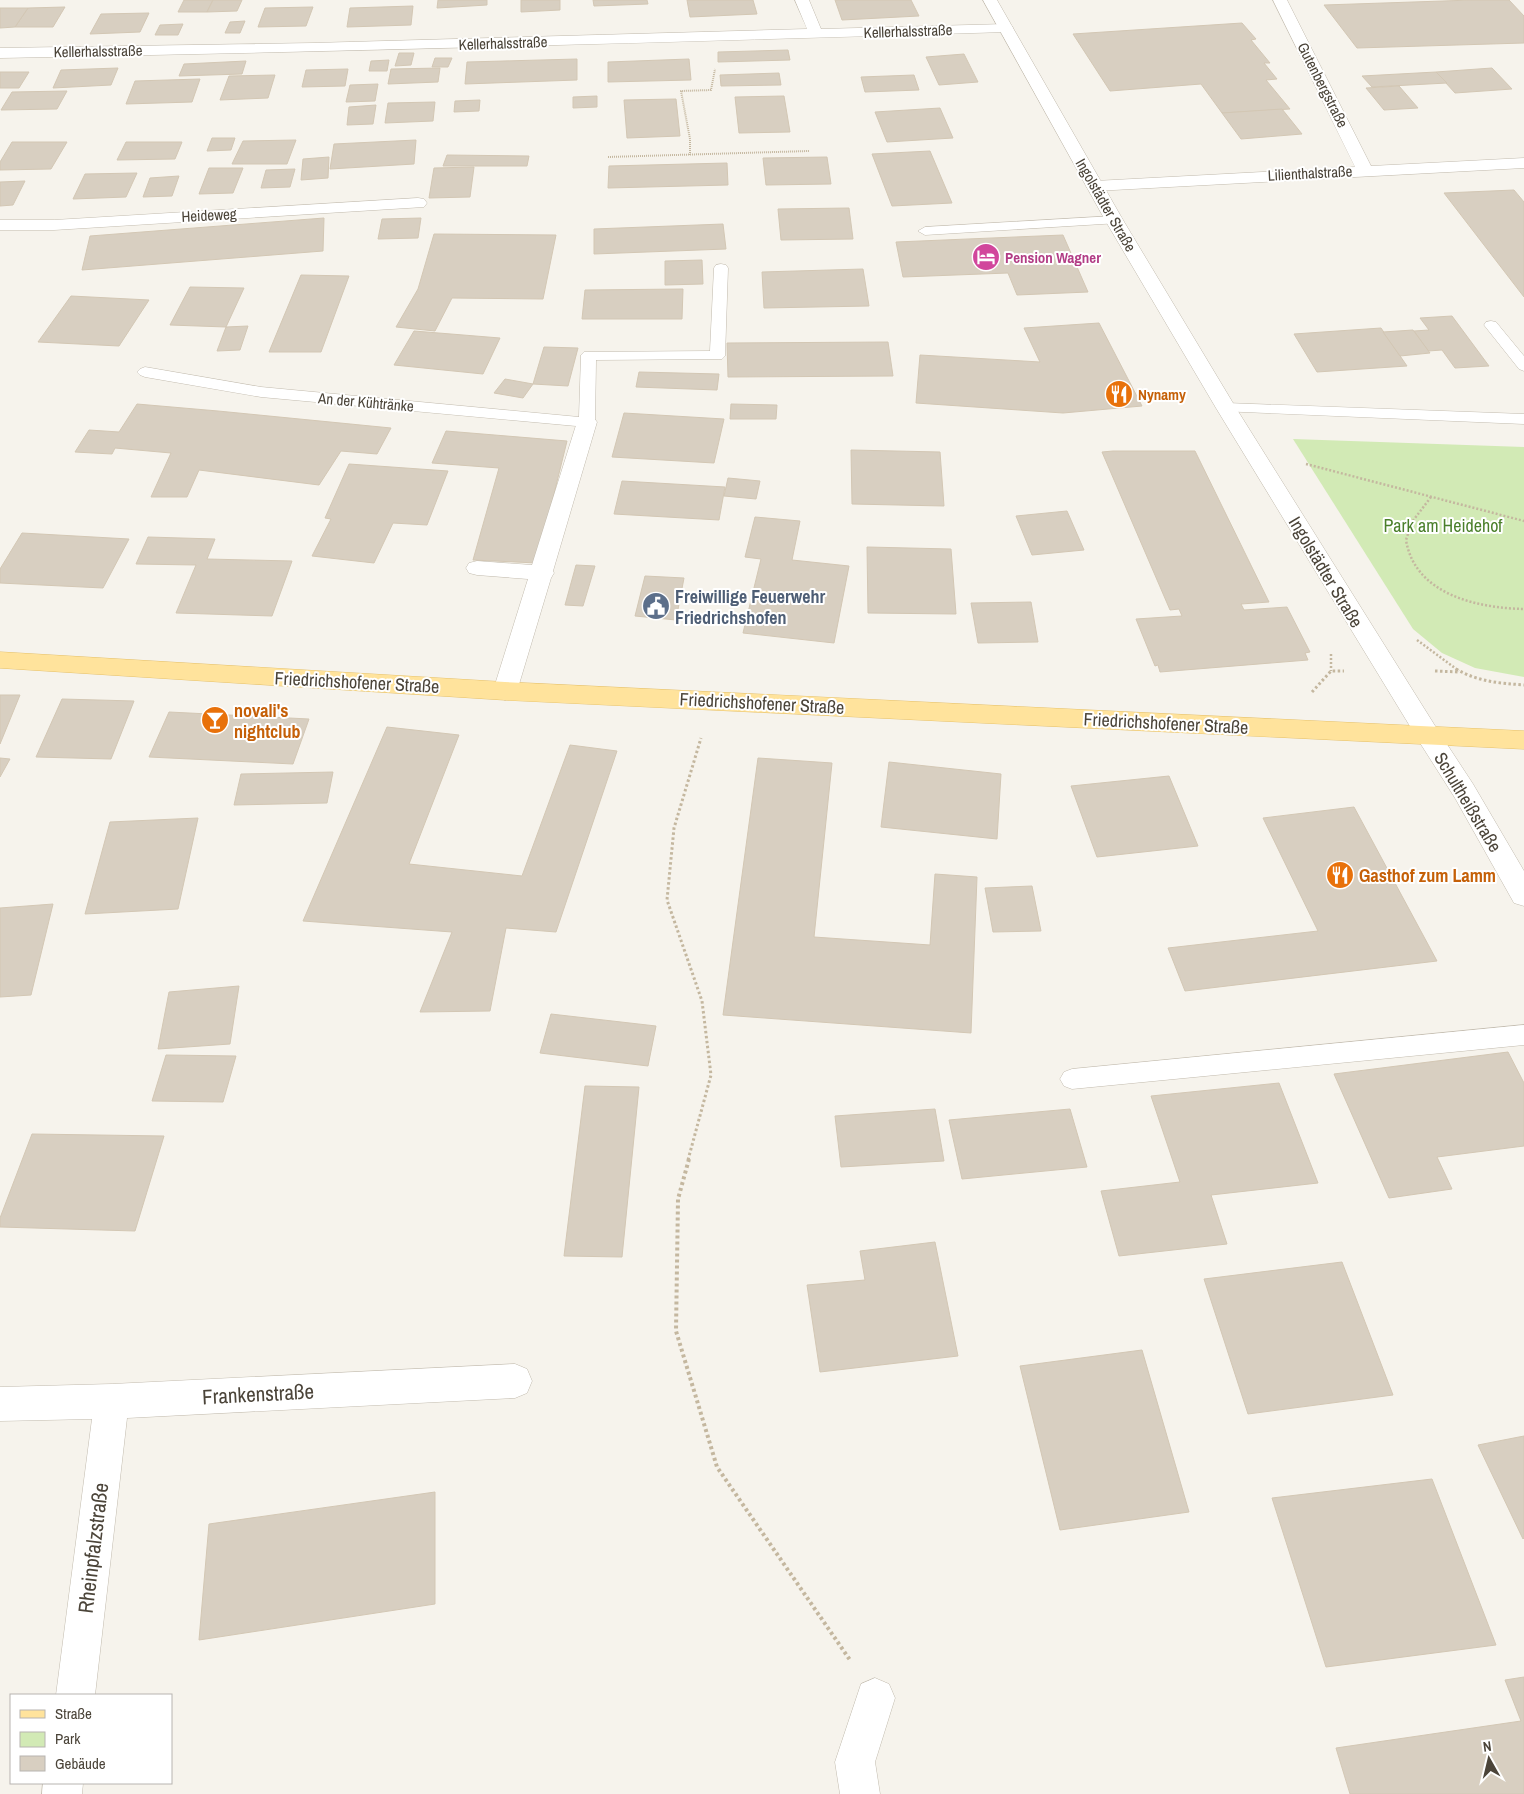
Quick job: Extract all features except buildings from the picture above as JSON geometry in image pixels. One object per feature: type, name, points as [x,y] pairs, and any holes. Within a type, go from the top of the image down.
[{"type":"main road","name":"Friedrichshofener Straße","points":[[0,660],[505,691],[1524,740]]},
{"type":"street","points":[[802,0],[816,34]]},
{"type":"street","name":"Ingolstädter Straße","points":[[990,0],[1114,220],[1226,408],[1428,735]]},
{"type":"street","name":"Gutenbergstraße","points":[[1280,0],[1366,170]]},
{"type":"street","name":"Kellerhalsstraße","points":[[0,53],[313,48],[1006,28]]},
{"type":"street","name":"Lilienthalstraße","points":[[1095,186],[1524,162]]},
{"type":"street","name":"Heideweg","points":[[0,225],[54,224],[418,203]]},
{"type":"street","points":[[505,691],[587,422]]},
{"type":"street","points":[[477,568],[542,574]]},
{"type":"street","name":"Schultheißstraße","points":[[1428,735],[1464,791],[1524,895]]},
{"type":"street","name":"Frankenstraße","points":[[0,1404],[112,1401],[515,1382]]},
{"type":"street","name":"Rheinpfalzstraße","points":[[75,1694],[112,1401]]},
{"type":"street","points":[[860,1794],[855,1762],[875,1698]]},
{"type":"lane","points":[[925,231],[1114,220]]},
{"type":"lane","points":[[587,422],[589,355],[717,356],[721,268]]},
{"type":"lane","points":[[1491,325],[1524,366]]},
{"type":"lane","name":"An der Kühtränke","points":[[145,372],[261,392],[587,422]]},
{"type":"lane","points":[[1226,408],[1524,419]]},
{"type":"lane","points":[[1072,1079],[1524,1035]]},
{"type":"path","points":[[690,155],[690,139],[681,91],[711,90],[715,68],[705,37]]},
{"type":"path","points":[[608,157],[809,151]]},
{"type":"path","points":[[1300,462],[1524,521]]},
{"type":"path","points":[[1431,497],[1411,523],[1406,541],[1413,562],[1431,582],[1455,597],[1483,605],[1524,609]]},
{"type":"path","points":[[1460,672],[1491,683],[1524,685]]},
{"type":"path","points":[[713,701],[674,828],[667,900],[702,1001],[711,1076],[678,1199],[676,1331],[717,1467],[808,1595],[875,1698]]},
{"type":"green space","name":"Park am Heidehof","points":[[1293,439],[1524,447],[1524,677],[1475,668],[1442,653],[1413,629]]},
{"type":"place","name":"Pension Wagner","points":[[986,257]]},
{"type":"place","name":"Nynamy","points":[[1119,394]]},
{"type":"place","name":"Freiwillige Feuerwehr Friedrichshofen","points":[[656,606]]},
{"type":"place","name":"novali's nightclub","points":[[215,720]]},
{"type":"place","name":"Gasthof zum Lamm","points":[[1340,875]]}]
